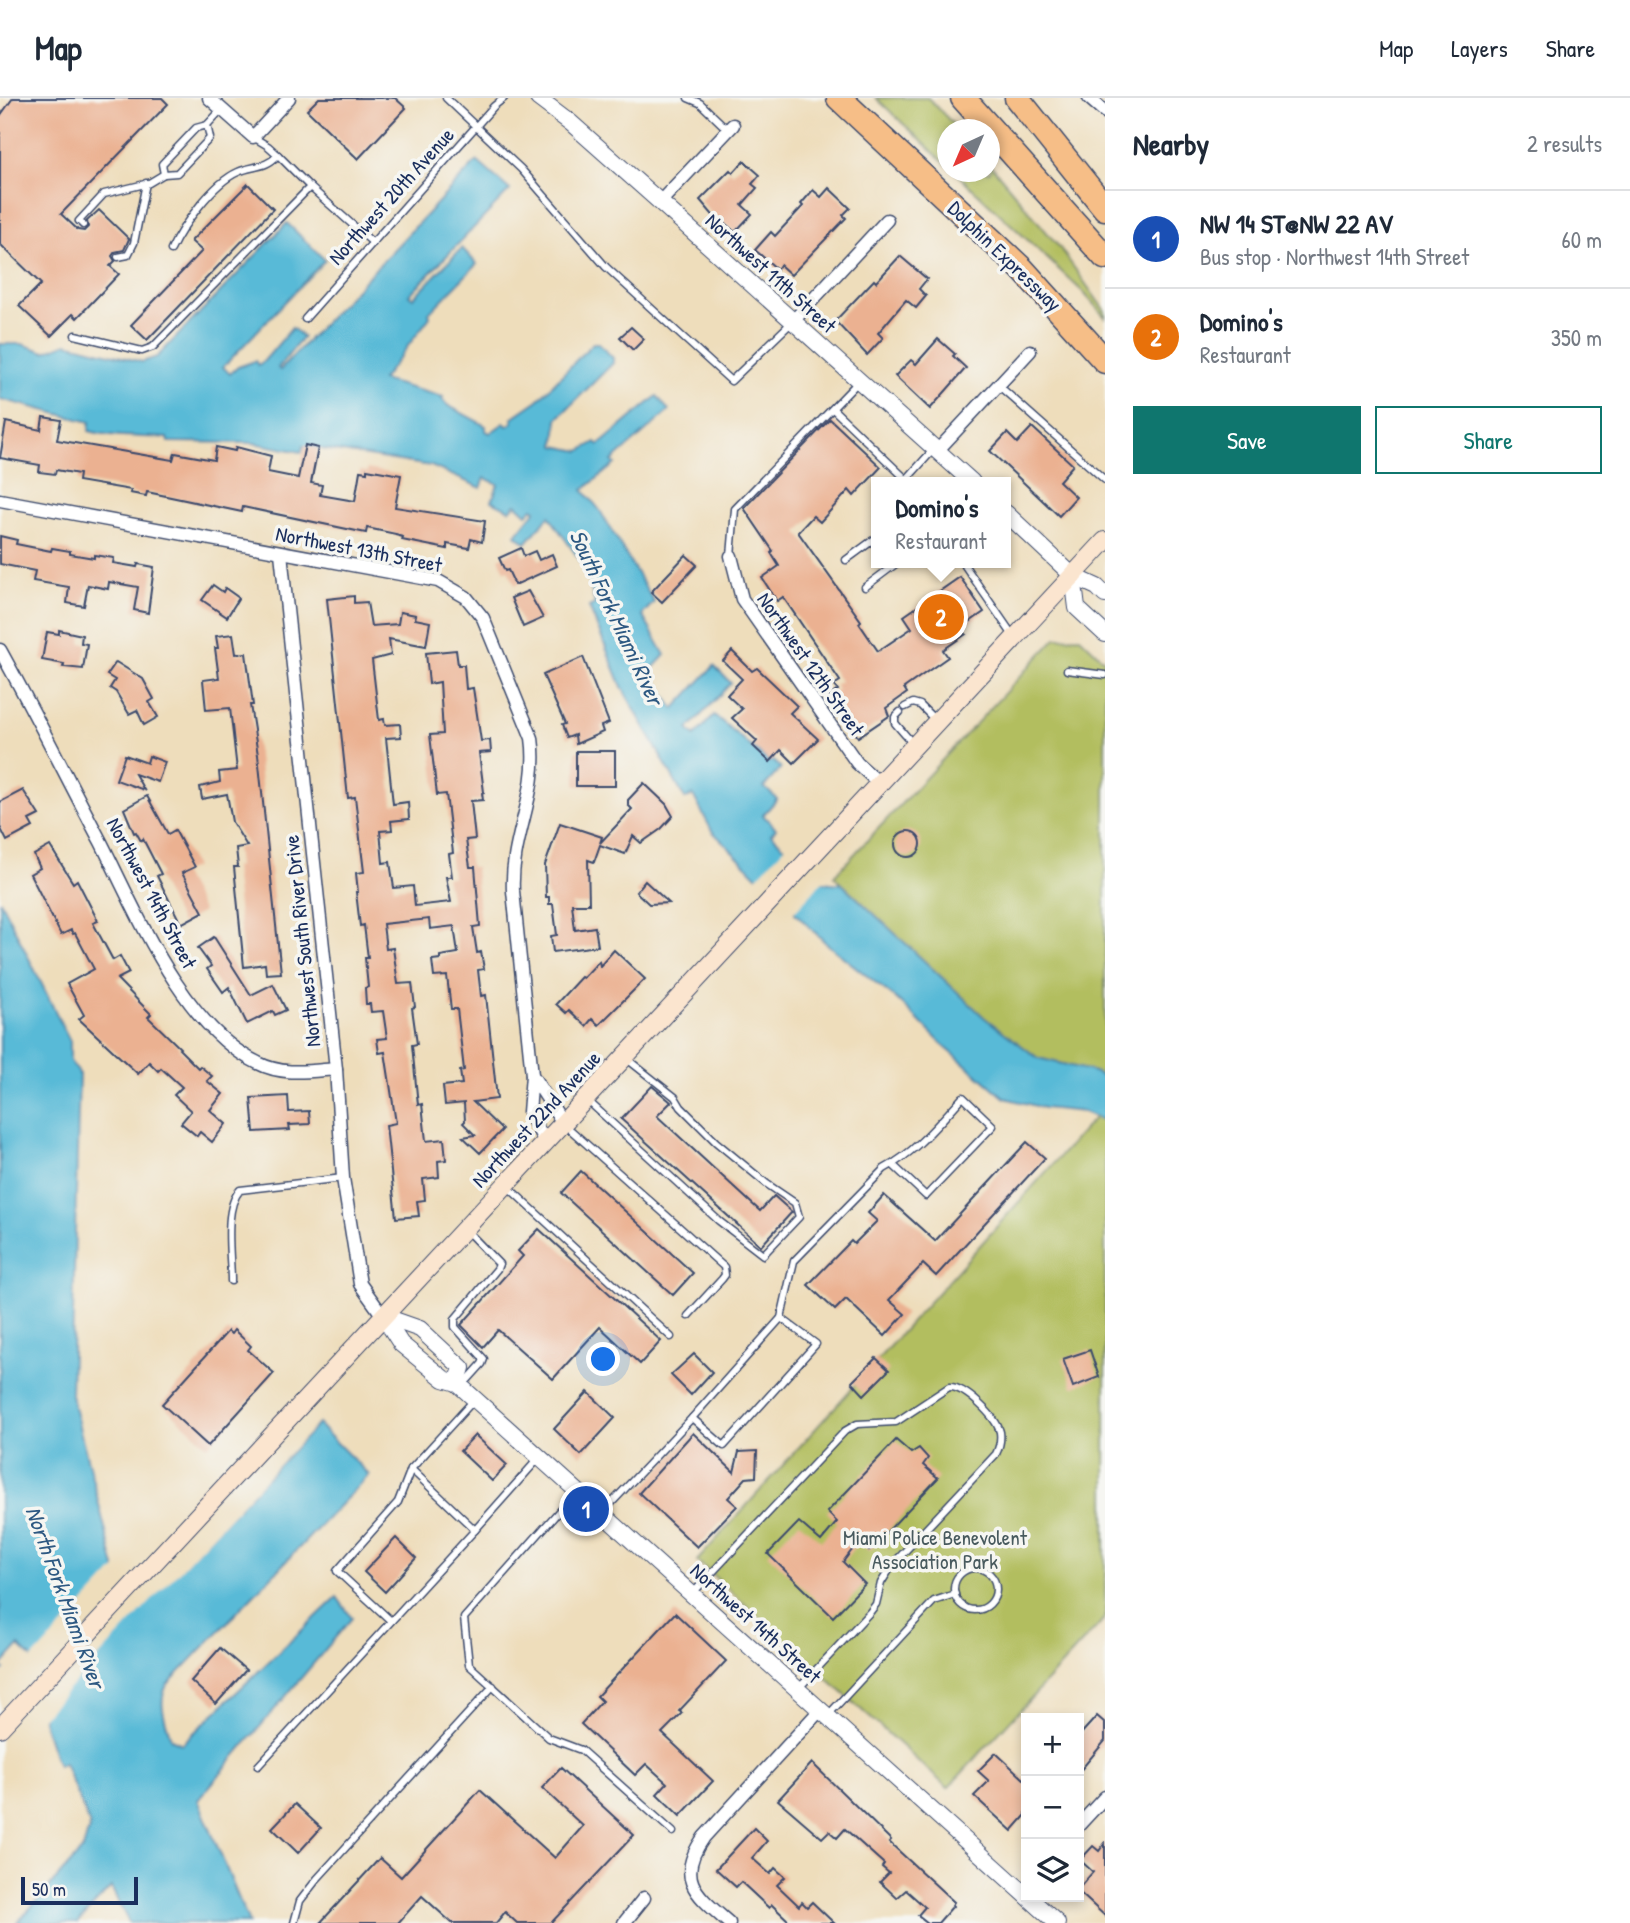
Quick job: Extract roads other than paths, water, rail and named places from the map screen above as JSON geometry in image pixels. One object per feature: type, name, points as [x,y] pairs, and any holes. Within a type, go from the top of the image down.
[{"type":"highway","name":"Dolphin Expressway","points":[[839,98],[1022,269],[1105,361]]},
{"type":"highway","points":[[963,98],[1105,257]]},
{"type":"highway","points":[[1017,98],[1105,208]]},
{"type":"main road","name":"Northwest 22nd Avenue","points":[[0,1728],[1105,541]]},
{"type":"street","points":[[209,98],[253,137],[289,98]]},
{"type":"street","name":"Northwest 11th Street","points":[[538,98],[571,123],[966,477]]},
{"type":"street","points":[[1089,98],[1105,113]]},
{"type":"street","points":[[660,202],[730,127]]},
{"type":"street","points":[[793,321],[887,220]]},
{"type":"street","points":[[936,450],[1030,351]]},
{"type":"street","name":"Northwest 13th Street","points":[[0,499],[438,581],[466,597],[483,618],[491,634],[533,738],[534,779],[512,878],[532,1074],[529,1112],[545,1142]]},
{"type":"street","points":[[1011,520],[1073,576],[1097,587],[1105,594]]},
{"type":"street","name":"Northwest South River Drive","points":[[281,553],[336,1069],[344,1178],[360,1284],[383,1316]]},
{"type":"street","name":"Northwest 12th Street","points":[[731,556],[741,599],[857,763],[879,783]]},
{"type":"street","points":[[1073,576],[1077,608],[1105,634]]},
{"type":"street","name":"Northwest 14th Street","points":[[0,650],[142,923],[188,1000],[231,1046],[259,1064],[283,1072],[336,1069]]},
{"type":"street","name":"Northwest 13th Street","points":[[532,1074],[563,1123]]},
{"type":"street","name":"Northwest 14th Street","points":[[383,1316],[420,1329],[462,1368],[460,1385]]},
{"type":"street","name":"Northwest 14th Street","points":[[383,1316],[401,1344],[444,1379],[460,1385],[1021,1887]]},
{"type":"street","points":[[729,1923],[698,1894],[690,1880],[692,1858],[705,1838],[824,1712]]},
{"type":"street","points":[[1084,1820],[1105,1797]]},
{"type":"street","points":[[624,1923],[644,1898]]},
{"type":"street","name":"Northwest 14th Street","points":[[1036,1902],[1058,1923]]},
{"type":"lane","points":[[446,98],[521,169],[606,267],[731,381],[793,321]]},
{"type":"lane","name":"Northwest 20th Avenue","points":[[305,319],[504,98]]},
{"type":"lane","points":[[688,98],[700,103],[730,127]]},
{"type":"lane","points":[[164,174],[162,164],[196,128],[207,125],[221,110]]},
{"type":"lane","points":[[83,225],[79,221],[104,194],[146,183],[164,174],[177,173],[210,138],[207,125]]},
{"type":"lane","points":[[253,137],[268,146],[373,243]]},
{"type":"lane","points":[[184,140],[197,152]]},
{"type":"lane","points":[[171,250],[189,218],[222,185],[237,172],[270,164],[278,155]]},
{"type":"lane","points":[[118,257],[128,255],[134,243],[146,183]]},
{"type":"lane","points":[[75,335],[142,351],[153,347],[310,187]]},
{"type":"lane","points":[[731,556],[735,509],[859,381]]},
{"type":"lane","points":[[998,385],[1105,480]]},
{"type":"lane","points":[[833,410],[904,477]]},
{"type":"lane","points":[[912,477],[936,450]]},
{"type":"lane","points":[[846,560],[871,542]]},
{"type":"lane","points":[[865,587],[890,568]]},
{"type":"lane","points":[[966,568],[1015,639]]},
{"type":"lane","points":[[1067,670],[1105,675]]},
{"type":"lane","points":[[915,746],[895,723],[895,717],[902,709],[913,703],[920,705],[937,722]]},
{"type":"lane","points":[[586,1098],[719,1221],[763,1255],[799,1217],[795,1203],[716,1142],[681,1107],[675,1097],[625,1056]]},
{"type":"lane","points":[[602,1513],[781,1318],[794,1261],[884,1169],[906,1157],[963,1097],[993,1126],[926,1196],[893,1165]]},
{"type":"lane","points":[[563,1123],[723,1267],[725,1275],[688,1316]]},
{"type":"lane","points":[[231,1281],[230,1209],[240,1190],[344,1178]]},
{"type":"lane","points":[[506,1184],[671,1337]]},
{"type":"lane","points":[[460,1385],[484,1359],[455,1327],[455,1319],[499,1264],[465,1229]]},
{"type":"lane","points":[[692,1418],[724,1446],[816,1344],[781,1318]]},
{"type":"lane","points":[[692,1594],[845,1431],[857,1424],[896,1422],[949,1387],[961,1389],[982,1407],[999,1429],[1000,1439],[996,1454],[893,1564],[881,1583],[876,1604],[870,1612],[798,1689]]},
{"type":"lane","points":[[391,1621],[337,1571],[398,1502],[411,1469],[475,1399]]},
{"type":"lane","points":[[258,1766],[540,1457]]},
{"type":"lane","points":[[411,1469],[475,1530]]},
{"type":"lane","points":[[577,1490],[464,1618],[469,1665],[549,1738],[580,1750],[673,1832]]},
{"type":"lane","points":[[977,1568],[990,1574],[996,1586],[993,1600],[982,1609],[969,1609],[955,1594],[956,1581],[960,1575],[971,1569],[977,1568]]},
{"type":"lane","points":[[824,1712],[934,1601],[955,1594]]},
{"type":"lane","points":[[294,1923],[300,1901],[317,1879],[493,1686]]},
{"type":"water","name":"South Fork Miami River","points":[[477,161],[510,190],[409,295],[413,298],[462,248],[477,264],[429,313],[430,317],[382,380],[443,397],[447,405],[486,426],[486,431],[490,433],[504,423],[507,426],[513,422],[512,418],[538,400],[593,343],[598,343],[613,358],[613,363],[557,419],[555,446],[580,451],[596,442],[599,445],[657,396],[669,411],[612,461],[615,464],[583,490],[599,509],[654,602],[642,615],[665,655],[650,671],[674,709],[714,666],[731,683],[688,729],[695,736],[714,715],[769,762],[772,760],[781,768],[764,787],[777,799],[763,815],[776,829],[771,834],[821,882],[842,884],[985,1018],[1038,1058],[1105,1077],[1105,1121],[1084,1112],[1044,1108],[1005,1098],[945,1047],[900,1002],[828,945],[712,831],[693,795],[685,799],[623,689],[589,607],[595,604],[586,569],[549,516],[526,543],[516,535],[536,510],[533,508],[527,514],[516,504],[510,510],[492,501],[498,484],[485,478],[481,488],[431,466],[303,446],[302,452],[253,443],[169,442],[168,438],[99,433],[89,431],[90,422],[0,399],[0,344],[22,344],[45,352],[67,343],[142,362],[157,357],[287,223],[325,260],[223,367],[230,374],[238,367],[255,361],[258,365],[292,328],[303,337],[278,368],[280,370]]},
{"type":"water","name":"North Fork Miami River","points":[[0,900],[70,1041],[70,1061],[79,1073],[71,1395],[129,1622],[318,1424],[369,1475],[167,1685],[164,1692],[163,1712],[171,1739],[182,1744],[337,1597],[352,1618],[198,1800],[249,1923],[129,1923],[111,1887],[77,1923],[17,1923],[83,1849],[90,1825],[64,1763],[58,1766],[48,1739],[32,1658],[19,1646],[1,1666],[4,1669],[0,1673]]},
{"type":"place","name":"Domino's","points":[[941,617]]},
{"type":"place","name":"NW 14 ST@NW 22 AV","points":[[586,1509]]},
{"type":"park label","name":"Miami Police Benevolent Association Park","points":[[935,1549]]}]
